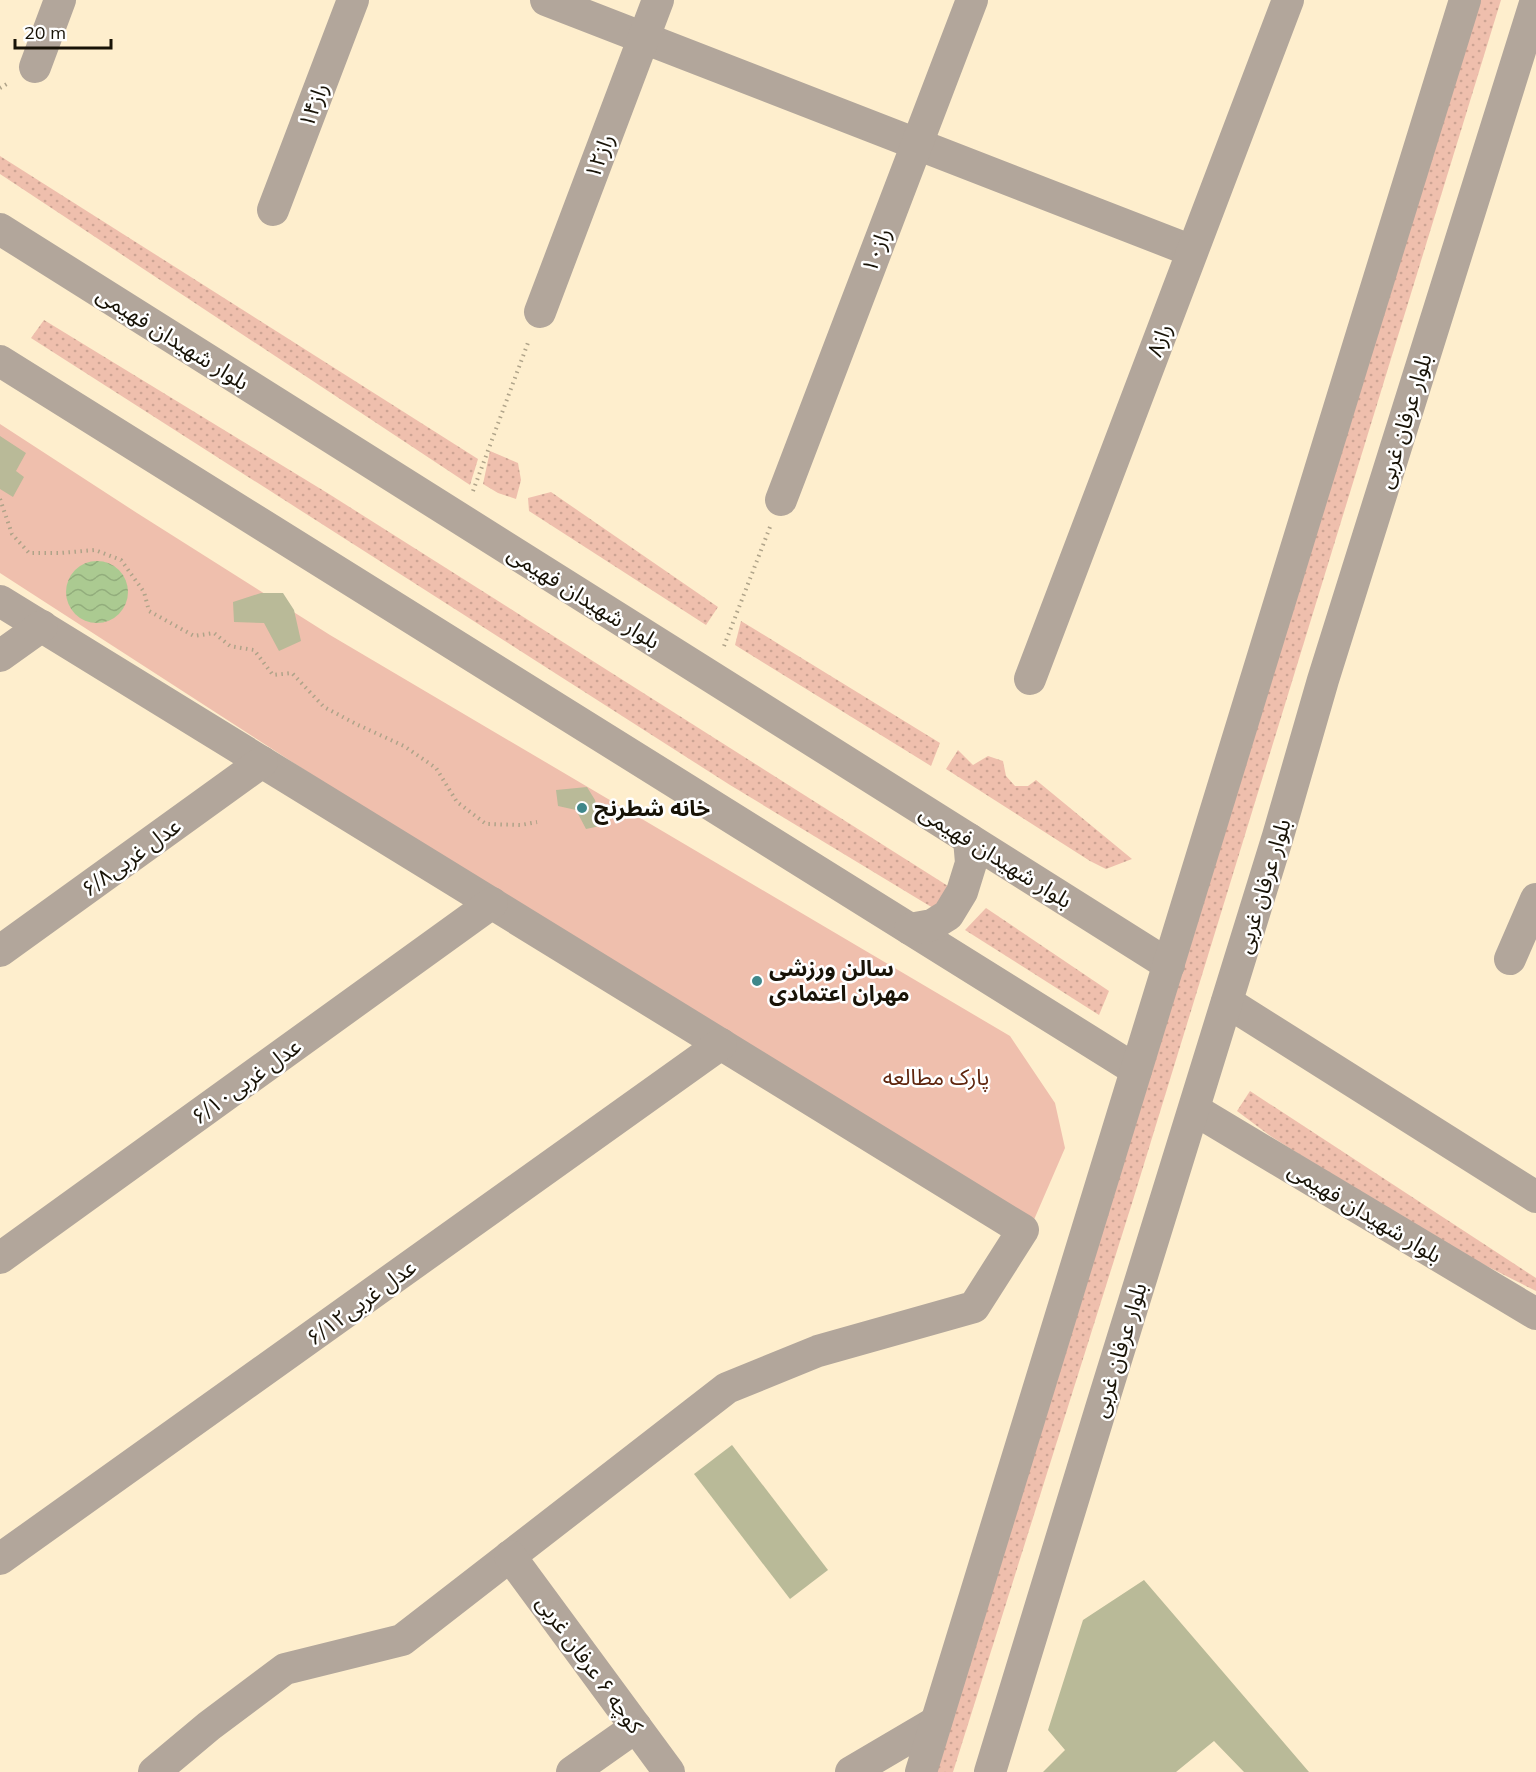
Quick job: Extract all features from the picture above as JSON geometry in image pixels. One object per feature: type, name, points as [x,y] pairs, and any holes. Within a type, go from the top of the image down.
[{"type":"street","points":[[35,67],[60,0]]},
{"type":"street","name":"راز۱۴","points":[[273,210],[353,0]]},
{"type":"street","points":[[546,0],[1192,251]]},
{"type":"street","name":"راز۱۲","points":[[540,312],[658,0]]},
{"type":"street","name":"راز۱۰","points":[[781,500],[972,0]]},
{"type":"street","name":"راز۸","points":[[1030,680],[1288,0]]},
{"type":"street","points":[[921,1772],[1465,0]]},
{"type":"street","name":"بلوار عرفان غربی","points":[[990,1772],[1195,1110],[1326,669],[1536,0]]},
{"type":"street","name":"بلوار شهیدان فهیمی","points":[[0,229],[1169,965]]},
{"type":"street","points":[[0,361],[1136,1070]]},
{"type":"street","points":[[0,601],[1023,1230],[974,1307],[818,1351],[727,1388],[402,1640],[285,1669],[209,1726],[154,1772]]},
{"type":"street","points":[[0,656],[42,626]]},
{"type":"street","name":"۶/۸عدل غربی","points":[[0,951],[262,762]]},
{"type":"street","points":[[910,930],[932,925],[948,915],[962,892],[971,863],[969,839]]},
{"type":"street","points":[[1510,959],[1536,899]]},
{"type":"street","name":"۶/۱۰عدل غربی","points":[[0,1258],[492,903]]},
{"type":"street","points":[[1227,1002],[1536,1197]]},
{"type":"street","name":"۶/۱۲عدل غربی","points":[[0,1559],[722,1044]]},
{"type":"street","name":"بلوار شهیدان فهیمی","points":[[1195,1110],[1536,1314]]},
{"type":"street","name":"کوچه ۶ عرفان غربی","points":[[510,1556],[669,1772]]},
{"type":"street","points":[[851,1772],[936,1722]]},
{"type":"street","points":[[572,1772],[636,1726]]},
{"type":"path","points":[[462,520],[540,312]]},
{"type":"path","points":[[0,499],[12,534],[29,553],[95,550],[121,560],[144,592],[149,611],[194,636],[214,633],[230,646],[254,650],[273,675],[292,673],[324,707],[404,746],[436,768],[458,802],[486,824],[521,825],[537,822]]},
{"type":"path","points":[[712,677],[781,500]]},
{"type":"green space","points":[[1478,0],[1501,0],[1133,1200],[953,1772],[931,1772]]},
{"type":"green space","points":[[0,156],[478,459],[470,485],[0,174]]},
{"type":"green space","points":[[44,320],[329,494],[948,886],[938,911],[730,785],[31,338]]},
{"type":"green space","name":"پارک مطالعه","points":[[0,424],[330,635],[1010,1036],[1055,1103],[1065,1148],[1033,1222],[453,866],[0,573]]},
{"type":"green space","points":[[490,451],[518,463],[521,480],[516,499],[498,493],[483,484]]},
{"type":"green space","points":[[551,492],[718,607],[706,625],[529,511],[528,498]]},
{"type":"green space","points":[[741,621],[940,743],[931,766],[735,645]]},
{"type":"green space","points":[[958,750],[973,765],[988,756],[1003,761],[1006,776],[1015,786],[1028,786],[1036,780],[1132,859],[1106,869],[1090,861],[946,769]]},
{"type":"green space","points":[[986,908],[1109,991],[1099,1015],[965,930]]},
{"type":"green space","points":[[1250,1091],[1536,1278],[1536,1291],[1431,1238],[1269,1135],[1237,1111]]},
{"type":"water","points":[[97,561],[109,563],[119,570],[126,580],[128,592],[126,604],[119,614],[109,621],[97,623],[85,621],[75,614],[68,604],[66,592],[68,580],[75,570],[85,563]]},
{"type":"building","points":[[0,436],[26,453],[16,471],[24,477],[13,497],[0,489]]},
{"type":"building","points":[[261,593],[283,593],[294,610],[301,641],[279,651],[264,623],[234,622],[233,602]]},
{"type":"building","name":"خانه شطرنج","points":[[587,787],[595,800],[600,826],[586,829],[576,810],[558,806],[556,790]]},
{"type":"building","points":[[732,1445],[828,1570],[790,1599],[694,1474]]},
{"type":"building","points":[[1144,1580],[1309,1772],[1244,1772],[1214,1741],[1176,1772],[1043,1772],[1065,1750],[1048,1730],[1083,1620]]},
{"type":"place","name":"خانه شطرنج","points":[[582,808]]},
{"type":"place","name":"سالن ورزشی مهران اعتمادی","points":[[757,981]]}]
